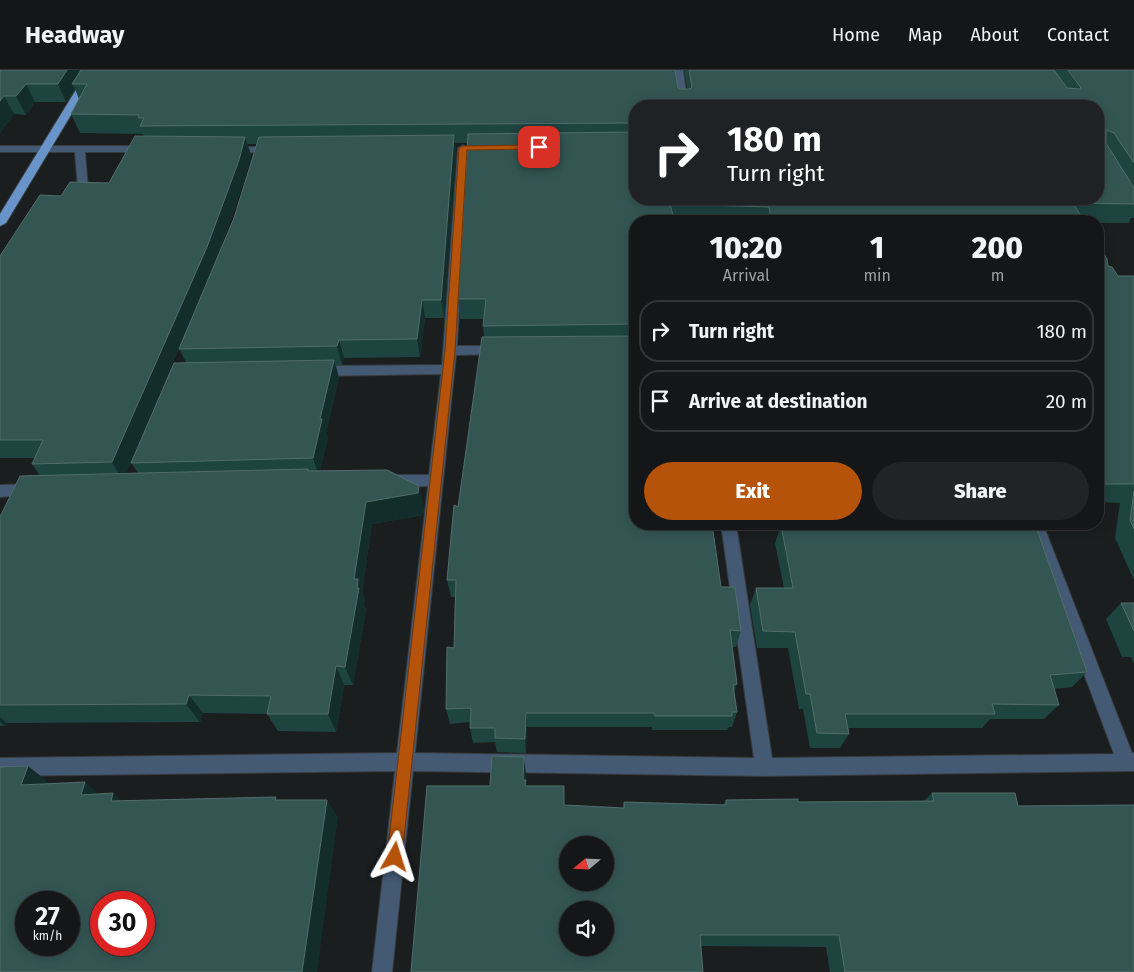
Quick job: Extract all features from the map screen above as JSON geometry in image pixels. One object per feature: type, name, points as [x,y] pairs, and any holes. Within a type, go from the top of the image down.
[{"type":"main road","points":[[0,223],[93,70]]},
{"type":"street","points":[[678,70],[682,100]]},
{"type":"street","points":[[382,972],[450,351],[463,148]]},
{"type":"street","points":[[0,149],[160,149]]},
{"type":"street","points":[[80,149],[83,189]]},
{"type":"street","points":[[219,150],[288,149]]},
{"type":"street","points":[[256,164],[259,150]]},
{"type":"street","points":[[450,351],[508,350]]},
{"type":"street","points":[[307,371],[447,369]]},
{"type":"street","points":[[378,482],[437,480]]},
{"type":"street","points":[[0,491],[50,490]]},
{"type":"street","points":[[730,530],[764,767]]},
{"type":"street","points":[[0,766],[405,762],[764,767],[1130,762],[1038,530]]},
{"type":"building","points":[[0,70],[67,70],[58,84],[26,84],[16,96],[4,96],[0,101]]},
{"type":"building","points":[[81,70],[675,70],[678,88],[690,89],[692,87],[689,70],[1054,70],[1067,88],[1079,89],[1081,88],[1068,70],[1134,70],[1134,163],[1114,133],[1106,130],[1106,143],[1134,188],[1134,204],[1104,204],[1104,100],[629,100],[629,123],[140,126],[144,118],[138,118],[139,115],[71,114],[87,84],[72,84]]},
{"type":"building","points":[[629,132],[629,205],[670,205],[673,215],[629,215],[629,324],[483,326],[486,299],[458,299],[468,134]]},
{"type":"building","points":[[454,135],[441,300],[422,300],[417,339],[339,340],[337,346],[179,349],[234,218],[259,137]]},
{"type":"building","points":[[135,136],[245,137],[239,160],[207,247],[112,462],[32,464],[43,440],[0,440],[0,256],[40,195],[61,196],[70,182],[109,183]]},
{"type":"building","points":[[703,205],[1074,205],[1080,215],[770,215],[769,207]]},
{"type":"building","points":[[1104,254],[1108,266],[1112,267],[1118,276],[1134,276],[1134,484],[1104,484]]},
{"type":"building","points":[[629,336],[629,530],[713,530],[721,587],[735,587],[741,631],[730,630],[737,684],[733,685],[737,712],[732,712],[732,716],[655,716],[654,713],[526,713],[525,739],[495,738],[495,728],[470,728],[471,708],[446,709],[447,647],[454,648],[456,580],[447,580],[454,505],[458,507],[482,337]]},
{"type":"building","points":[[334,360],[313,458],[131,463],[174,363]]},
{"type":"building","points":[[308,469],[308,471],[387,470],[419,486],[418,493],[366,502],[354,579],[358,579],[357,589],[359,588],[345,667],[336,666],[328,714],[267,714],[271,696],[189,695],[186,704],[0,705],[0,517],[20,476]]},
{"type":"building","points":[[1134,491],[1134,529],[1130,520]]},
{"type":"building","points":[[782,530],[1037,530],[1087,672],[1050,675],[1059,705],[992,704],[995,714],[845,714],[849,734],[817,733],[810,694],[806,694],[795,632],[763,631],[756,588],[793,588]]},
{"type":"building","points":[[1121,603],[1134,603],[1134,631]]},
{"type":"building","points":[[492,756],[524,757],[523,780],[526,780],[525,786],[564,786],[564,805],[624,808],[624,802],[726,805],[726,800],[798,799],[798,802],[934,801],[932,793],[1015,793],[1018,806],[1134,805],[1134,972],[845,972],[839,935],[700,935],[703,972],[411,972],[427,786],[490,786]]},
{"type":"building","points":[[28,766],[21,785],[85,782],[81,795],[113,793],[111,801],[276,797],[275,800],[327,800],[302,972],[0,972],[0,767]]},
{"type":"route","points":[[395,857],[450,351],[463,148],[539,147]]}]
